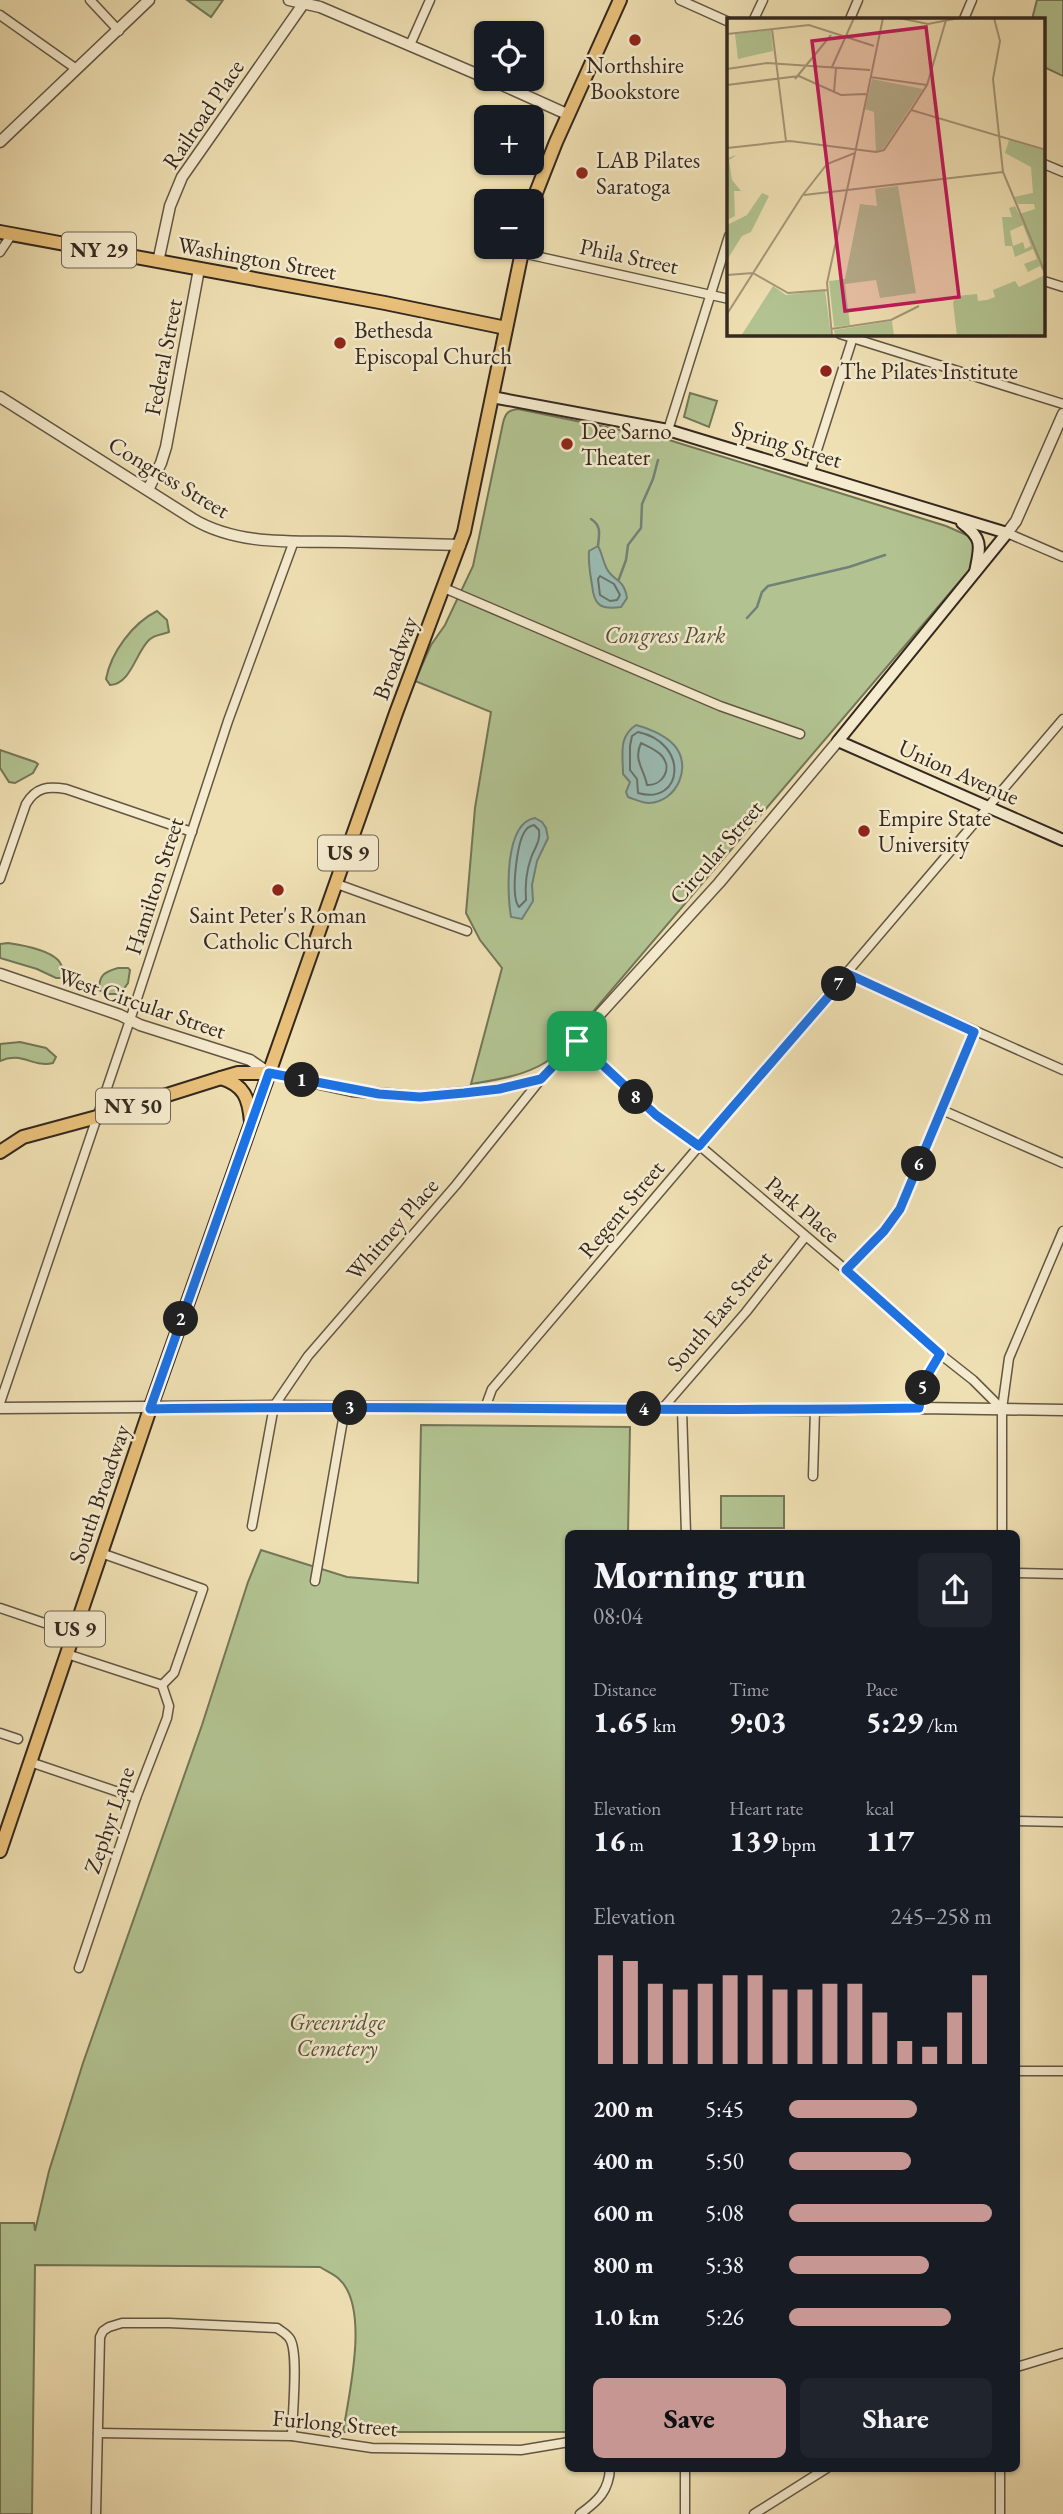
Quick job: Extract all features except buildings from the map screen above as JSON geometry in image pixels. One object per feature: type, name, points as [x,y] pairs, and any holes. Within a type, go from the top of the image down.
[{"type":"main road","points":[[538,189],[620,0]]},
{"type":"main road","name":"Washington Street","points":[[6,233],[506,328]]},
{"type":"main road","name":"Broadway","points":[[269,1073],[396,713],[460,545],[520,259]]},
{"type":"main road","name":"Spring Street","points":[[492,397],[668,430],[1007,533]]},
{"type":"main road","points":[[954,517],[976,533],[980,546],[975,574]]},
{"type":"main road","name":"Circular Street","points":[[838,741],[1007,533]]},
{"type":"main road","name":"Union Avenue","points":[[838,741],[1063,841]]},
{"type":"main road","name":"NY 50","points":[[0,1152],[23,1137],[220,1078],[238,1073],[269,1073]]},
{"type":"main road","name":"South Broadway","points":[[0,1850],[150,1409],[269,1073]]},
{"type":"main road","points":[[220,1078],[235,1082],[245,1092],[250,1106],[251,1122]]},
{"type":"street","points":[[90,0],[119,31]]},
{"type":"street","points":[[0,142],[149,0]]},
{"type":"street","points":[[289,0],[320,7],[474,72]]},
{"type":"street","points":[[410,45],[430,0]]},
{"type":"street","points":[[680,0],[727,21]]},
{"type":"street","points":[[754,18],[763,0]]},
{"type":"street","points":[[850,18],[858,0]]},
{"type":"street","points":[[964,18],[972,0]]},
{"type":"street","name":"Railroad Place","points":[[158,262],[170,206],[182,177],[304,2]]},
{"type":"street","points":[[0,15],[75,68]]},
{"type":"street","points":[[516,91],[569,115]]},
{"type":"street","points":[[1046,165],[1063,172]]},
{"type":"street","points":[[0,252],[6,233]]},
{"type":"street","points":[[668,430],[727,242]]},
{"type":"street","name":"Phila Street","points":[[544,255],[727,298]]},
{"type":"street","name":"Federal Street","points":[[148,490],[166,447],[199,269]]},
{"type":"street","points":[[1046,282],[1063,287]]},
{"type":"street","points":[[810,472],[854,336],[1063,404]]},
{"type":"street","name":"Congress Street","points":[[0,397],[199,523],[219,532],[241,537],[294,541],[460,545]]},
{"type":"street","name":"Circular Street","points":[[1007,533],[1016,522],[1063,414]]},
{"type":"street","name":"Spring Street","points":[[1007,533],[1063,557]]},
{"type":"street","name":"Hamilton Street","points":[[0,1406],[131,1020],[229,718],[294,541]]},
{"type":"street","points":[[444,587],[720,706],[800,734]]},
{"type":"street","name":"Regent Street","points":[[485,1408],[492,1389],[1063,719]]},
{"type":"street","name":"Circular Street","points":[[541,1079],[719,883],[838,741]]},
{"type":"street","points":[[0,879],[26,804],[40,788],[66,789],[192,832]]},
{"type":"street","points":[[337,884],[467,930]]},
{"type":"street","name":"West Circular Street","points":[[0,974],[120,1014],[219,1052],[250,1060],[269,1073]]},
{"type":"street","points":[[848,974],[1063,1070]]},
{"type":"street","points":[[846,1270],[884,1231],[900,1209],[974,1032]]},
{"type":"street","name":"Park Place","points":[[577,1041],[656,1115],[699,1146],[846,1270],[973,1380],[1002,1409]]},
{"type":"street","points":[[269,1073],[352,1091],[420,1097],[499,1089],[541,1079]]},
{"type":"street","name":"Whitney Place","points":[[274,1406],[308,1356],[456,1185],[541,1079]]},
{"type":"street","points":[[942,1110],[1063,1163]]},
{"type":"street","points":[[1002,1530],[1002,1409],[1011,1350],[1063,1231]]},
{"type":"street","name":"South East Street","points":[[662,1409],[746,1312],[805,1237]]},
{"type":"street","points":[[919,1408],[924,1381],[940,1354]]},
{"type":"street","points":[[0,1406],[150,1409],[274,1406],[1063,1410]]},
{"type":"street","points":[[251,1526],[274,1406]]},
{"type":"street","points":[[315,1581],[345,1408]]},
{"type":"street","points":[[682,1410],[686,1530]]},
{"type":"street","points":[[813,1476],[815,1410]]},
{"type":"street","points":[[67,1654],[162,1685],[174,1673],[203,1589],[101,1553]]},
{"type":"street","points":[[1020,1573],[1063,1574]]},
{"type":"street","points":[[0,1608],[74,1633]]},
{"type":"street","name":"Zephyr Lane","points":[[79,1968],[135,1798],[167,1718],[169,1706],[162,1685]]},
{"type":"street","points":[[0,1733],[18,1739]]},
{"type":"street","points":[[30,1762],[135,1798]]},
{"type":"street","points":[[1020,1821],[1063,1822]]},
{"type":"street","points":[[1020,2070],[1063,2071]]},
{"type":"street","points":[[96,2514],[100,2337],[103,2331],[122,2323],[277,2328],[290,2337],[293,2346],[292,2436]]},
{"type":"street","points":[[1020,2366],[1063,2353]]},
{"type":"street","name":"Furlong Street","points":[[98,2433],[292,2436],[372,2448],[521,2450],[565,2443]]},
{"type":"street","points":[[580,2514],[595,2504],[605,2492],[609,2472]]},
{"type":"street","points":[[685,2472],[685,2514]]},
{"type":"street","points":[[754,2514],[821,2472]]},
{"type":"street","points":[[1000,2472],[1000,2514]]},
{"type":"green space","points":[[187,0],[223,0],[211,17]]},
{"type":"green space","points":[[1037,0],[1063,0],[1063,76],[1046,68],[1046,18],[1032,18]]},
{"type":"green space","points":[[690,393],[717,401],[709,427],[684,417]]},
{"type":"green space","name":"Congress Park","points":[[518,409],[669,440],[946,526],[969,536],[976,548],[972,567],[560,1049],[546,1062],[529,1071],[471,1084],[502,968],[480,940],[466,913],[475,808],[491,712],[415,681],[473,566],[504,420],[509,411]]},
{"type":"green space","points":[[157,611],[167,620],[169,632],[149,640],[123,679],[110,685],[106,679],[109,669],[124,639]]},
{"type":"green space","points":[[0,750],[38,764],[33,773],[15,783],[9,782],[0,768]]},
{"type":"green space","points":[[8,943],[48,953],[61,963],[65,976],[56,978],[0,958],[0,944]]},
{"type":"green space","points":[[118,968],[130,970],[128,983],[120,994],[106,994],[99,990],[103,975]]},
{"type":"green space","points":[[20,1042],[46,1048],[56,1057],[53,1063],[15,1058],[0,1061],[0,1044]]},
{"type":"green space","name":"Greenridge Cemetery","points":[[421,1425],[630,1427],[628,1530],[565,1530],[565,2432],[343,2432],[355,2352],[354,2309],[348,2292],[339,2279],[320,2267],[35,2265],[32,2514],[0,2514],[0,2223],[34,2223],[35,2231],[49,2171],[83,2063],[261,1550],[347,1577],[418,1583]]},
{"type":"green space","points":[[721,1496],[784,1496],[784,1528],[721,1528]]},
{"type":"water","points":[[598,546],[607,569],[626,592],[627,598],[621,607],[603,607],[594,597],[589,551]]},
{"type":"water","points":[[636,725],[666,738],[680,753],[682,772],[679,782],[674,790],[659,801],[641,802],[628,797],[626,792],[630,782],[623,774],[623,746],[626,735]]},
{"type":"water","points":[[535,818],[546,828],[548,838],[537,861],[532,885],[533,901],[522,919],[511,917],[509,876],[513,845],[525,823]]},
{"type":"waterway","points":[[619,579],[628,545],[641,528],[642,504],[658,460]]},
{"type":"waterway","points":[[591,519],[598,527],[598,546]]},
{"type":"waterway","points":[[747,618],[757,607],[762,592],[768,586],[849,567],[885,555]]},
{"type":"place","name":"Northshire Bookstore","points":[[635,40]]},
{"type":"place","name":"LAB Pilates Saratoga","points":[[582,173]]},
{"type":"place","name":"Bethesda Episcopal Church","points":[[340,343]]},
{"type":"place","name":"The Pilates Institute","points":[[826,371]]},
{"type":"place","name":"Dee Sarno Theater","points":[[567,444]]},
{"type":"place","name":"Empire State University","points":[[864,831]]},
{"type":"place","name":"Saint Peter's Roman Catholic Church","points":[[278,890]]},
{"type":"route","points":[[848,974],[974,1032],[900,1209],[884,1231],[846,1270],[940,1354],[924,1381],[919,1408],[815,1410],[274,1406],[150,1409],[269,1073],[352,1091],[379,1094],[420,1097],[464,1093],[499,1089],[541,1079],[577,1041],[656,1115],[699,1146],[848,974]]}]
